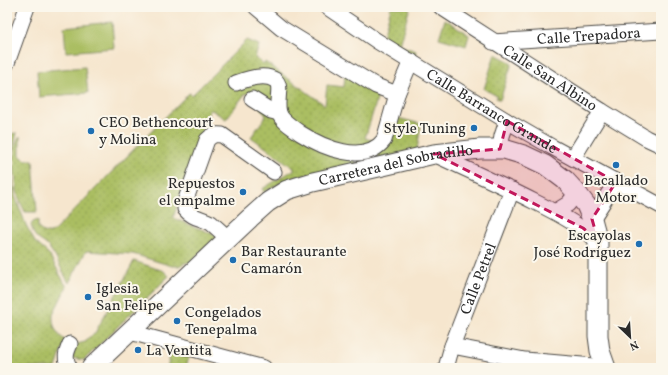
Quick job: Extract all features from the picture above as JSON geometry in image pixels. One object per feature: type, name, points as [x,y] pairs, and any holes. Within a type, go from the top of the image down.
[{"type":"main road","name":"Carretera del Sobradillo","points":[[91,368],[268,202],[287,190],[317,181],[434,154],[480,149],[500,150],[524,155],[545,165],[565,180],[586,206],[592,219],[598,240],[598,336],[600,351],[605,368]]},
{"type":"street","points":[[7,63],[28,7]]},
{"type":"street","points":[[256,7],[288,32],[376,86],[397,94]]},
{"type":"street","name":"Calle Barranco Grande","points":[[327,7],[372,38],[508,121],[661,206]]},
{"type":"street","name":"Calle San Albino","points":[[441,7],[602,111],[646,138],[661,145]]},
{"type":"street","name":"Calle Trepadora","points":[[493,42],[661,31]]},
{"type":"street","points":[[236,83],[249,78],[261,77],[274,79],[277,81],[279,87],[279,113],[286,122],[324,146],[342,152],[355,153],[369,150],[380,145],[384,140],[397,94],[411,61]]},
{"type":"street","points":[[252,99],[271,111],[279,113]]},
{"type":"street","points":[[573,158],[602,111]]},
{"type":"street","points":[[500,150],[502,136],[508,121]]},
{"type":"street","points":[[646,138],[661,132]]},
{"type":"street","points":[[235,232],[221,231],[210,223],[188,213],[185,209],[185,204],[207,140],[210,136],[216,134],[222,135],[274,172]]},
{"type":"street","points":[[434,154],[512,190],[555,212],[583,228],[598,240]]},
{"type":"street","points":[[592,219],[616,182]]},
{"type":"street","name":"Calle Petrel","points":[[446,368],[452,346],[512,190]]},
{"type":"street","points":[[555,212],[568,204],[577,193]]},
{"type":"street","points":[[130,332],[264,368]]},
{"type":"street","points":[[452,346],[524,364],[605,368]]},
{"type":"highlighted area","points":[[507,121],[616,182],[592,219],[598,241],[583,228],[434,154],[500,149]]},
{"type":"green space","points":[[391,7],[410,7],[399,45],[416,51],[415,55],[383,37]]},
{"type":"green space","points":[[445,19],[469,35],[466,46],[439,38]]},
{"type":"green space","points":[[112,22],[114,48],[66,52],[64,27]]},
{"type":"green space","points":[[247,40],[259,45],[255,58],[264,64],[265,62],[325,105],[327,85],[344,87],[345,73],[379,93],[365,138],[377,142],[398,118],[421,124],[417,150],[292,178],[264,192],[262,189],[295,169],[251,137],[266,116],[251,93],[245,94],[226,119],[210,109],[173,218],[218,236],[190,262],[179,266],[172,266],[133,254],[86,251],[69,283],[53,253],[35,235],[31,225],[33,222],[38,220],[38,228],[43,232],[53,232],[188,94],[190,93],[192,95]]},
{"type":"green space","points":[[495,54],[512,63],[500,100],[496,98],[497,96],[484,89]]},
{"type":"green space","points":[[85,67],[88,93],[39,97],[37,71]]},
{"type":"green space","points":[[17,133],[10,161],[15,196],[26,225],[35,242],[49,254],[67,286],[53,314],[55,329],[65,340],[56,368],[7,368],[7,134]]},
{"type":"green space","points":[[20,136],[20,155],[25,159],[33,160],[37,212],[25,212],[18,195],[15,173],[15,147]]},
{"type":"green space","points":[[134,261],[164,271],[169,276],[84,360],[72,358],[77,344],[85,342],[95,333]]},
{"type":"green space","points":[[171,352],[189,357],[186,368],[167,368]]},
{"type":"place","name":"Style Tuning","points":[[474,128]]},
{"type":"place","name":"CEO Bethencourt y Molina","points":[[91,131]]},
{"type":"place","name":"Bacallado Motor","points":[[616,165]]},
{"type":"place","name":"Repuestos el empalme","points":[[243,192]]},
{"type":"place","name":"Escayolas José Rodríguez","points":[[639,244]]},
{"type":"place","name":"Bar Restaurante Camarón","points":[[233,260]]},
{"type":"place","name":"Iglesia San Felipe","points":[[88,297]]},
{"type":"place","name":"Congelados Tenepalma","points":[[177,321]]},
{"type":"place","name":"La Ventita","points":[[138,350]]}]
